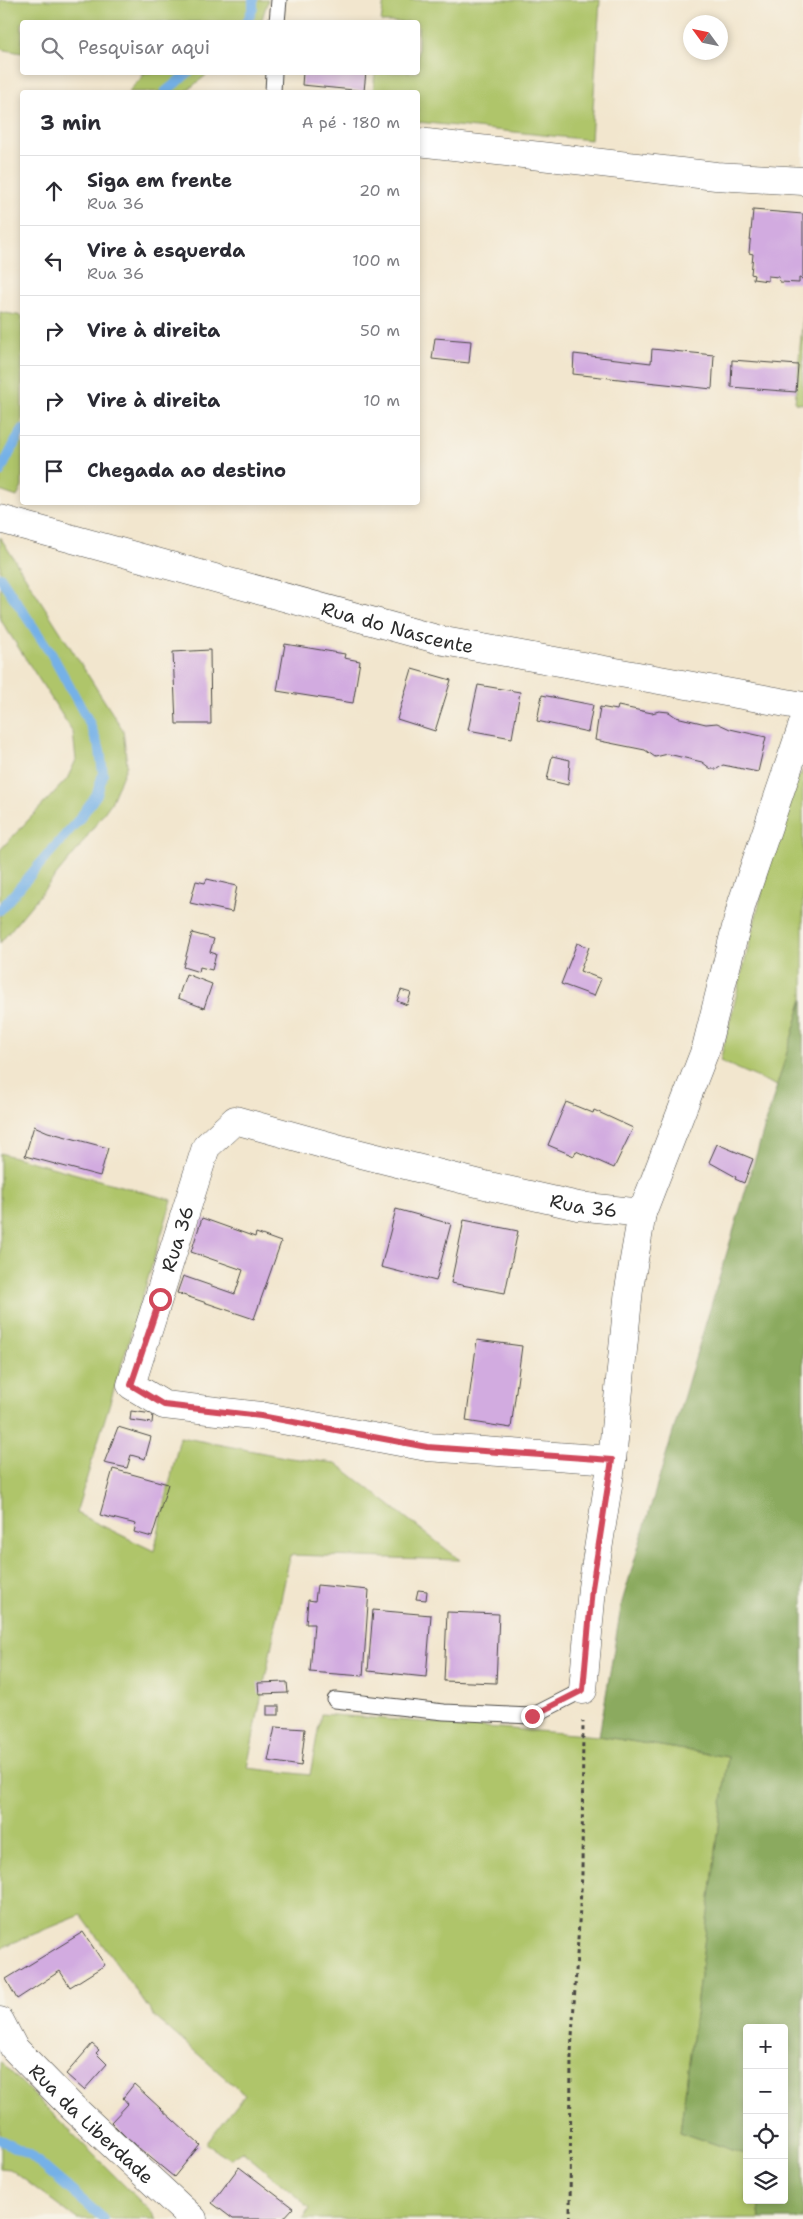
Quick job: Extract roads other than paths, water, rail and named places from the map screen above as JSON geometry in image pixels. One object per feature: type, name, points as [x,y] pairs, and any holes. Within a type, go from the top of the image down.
[{"type":"street","points":[[420,142],[716,176],[803,181]]},
{"type":"street","name":"Rua do Nascente","points":[[7,521],[444,642],[803,706]]},
{"type":"street","points":[[583,1690],[592,1588],[612,1460],[630,1288],[642,1213],[706,1048],[742,902],[803,724]]},
{"type":"street","name":"Rua 36","points":[[612,1460],[427,1447],[261,1416],[164,1405],[131,1385],[206,1147],[235,1120],[489,1186],[578,1206],[642,1213]]},
{"type":"street","name":"Rua da Liberdade","points":[[0,2021],[14,2048],[71,2106],[193,2219]]},
{"type":"lane","points":[[277,20],[279,0]]},
{"type":"lane","points":[[273,90],[274,75]]},
{"type":"lane","points":[[335,1700],[444,1712],[532,1716],[583,1690]]},
{"type":"waterway","points":[[248,20],[253,8],[253,0]]},
{"type":"waterway","points":[[167,90],[185,75]]},
{"type":"waterway","points":[[0,472],[20,433]]},
{"type":"waterway","points":[[0,577],[52,655],[89,722],[100,750],[103,774],[97,794],[80,818],[0,910]]},
{"type":"waterway","points":[[0,2140],[30,2155],[104,2219]]}]
